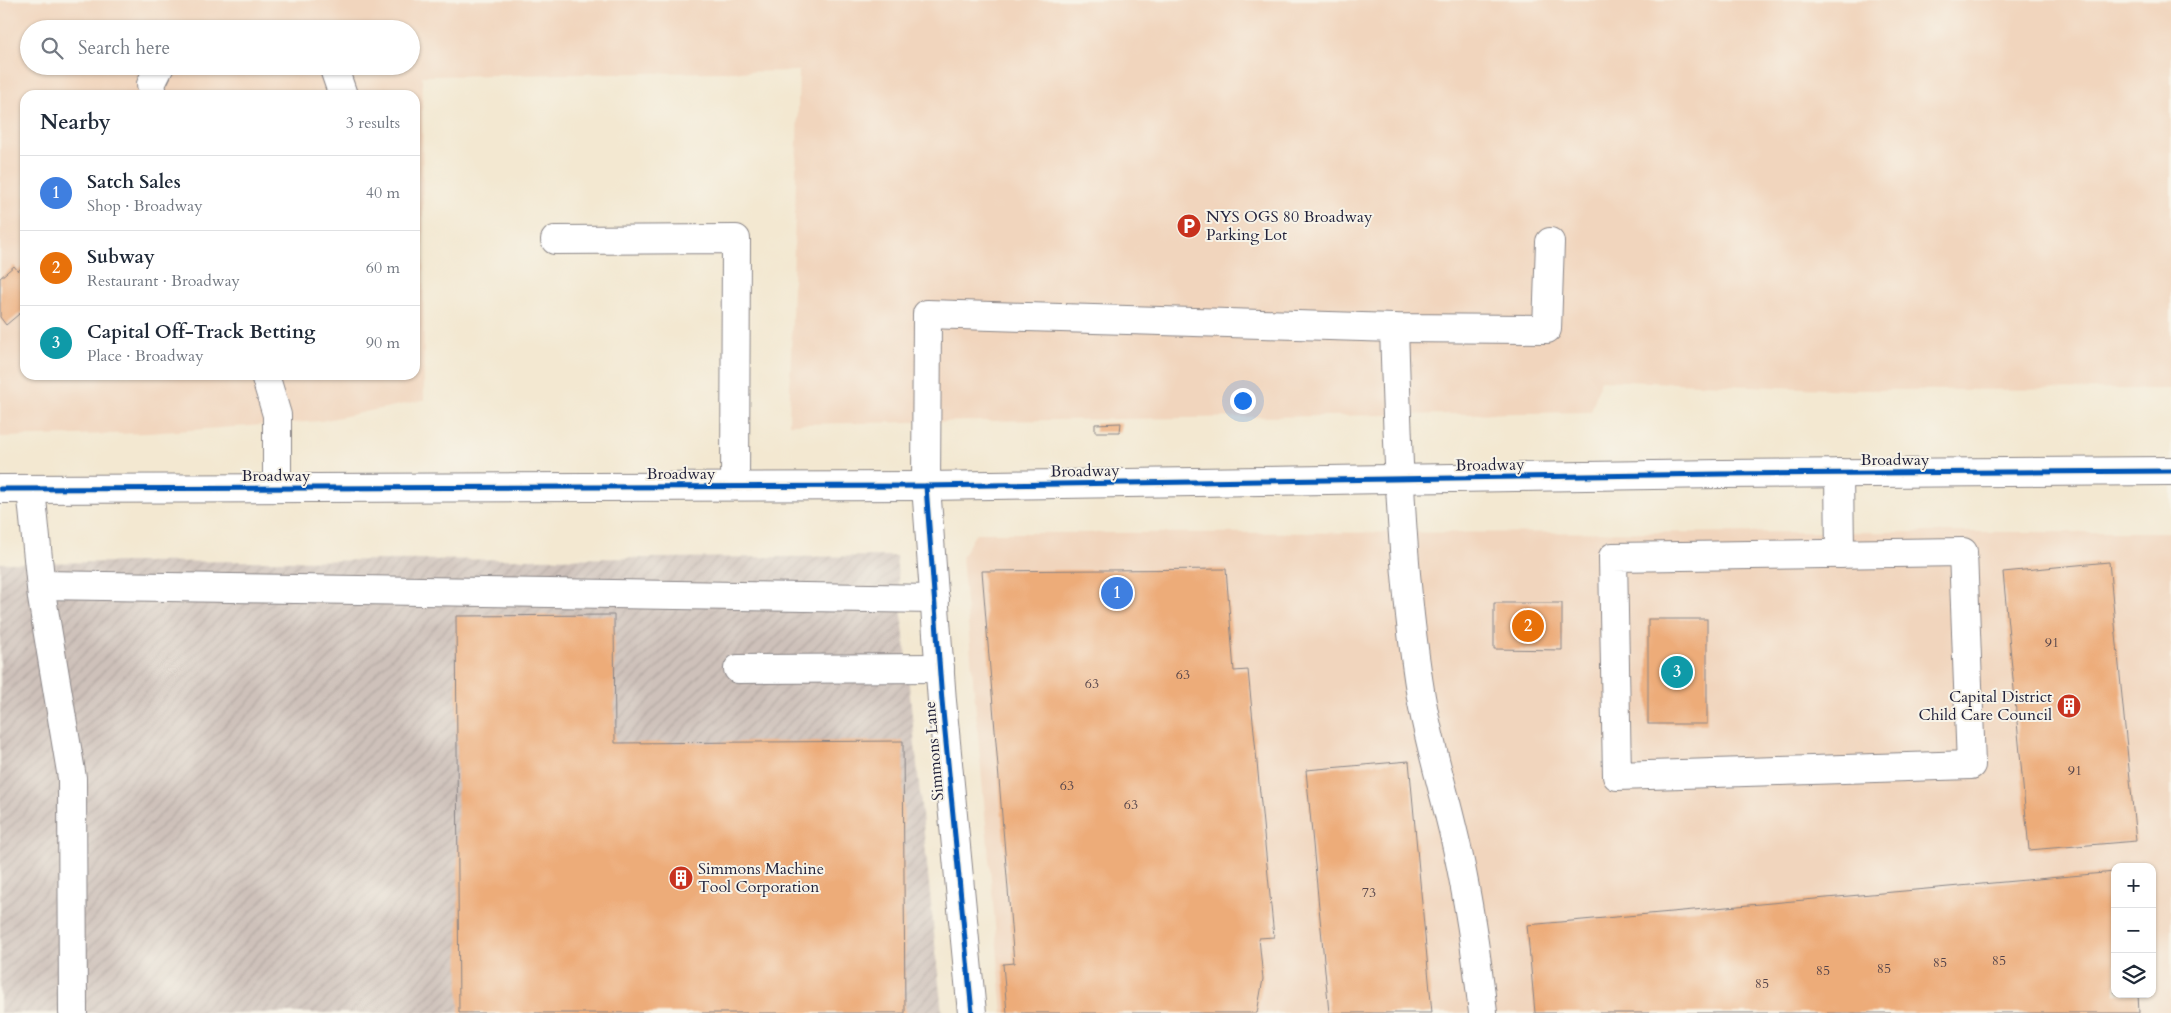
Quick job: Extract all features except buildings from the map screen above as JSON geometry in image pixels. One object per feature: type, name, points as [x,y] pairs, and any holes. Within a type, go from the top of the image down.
[{"type":"main road","points":[[152,90],[151,84],[156,75]]},
{"type":"main road","points":[[336,75],[341,90]]},
{"type":"main road","points":[[555,240],[736,239],[735,486]]},
{"type":"main road","points":[[1483,1013],[1475,941],[1457,848],[1422,700],[1411,634],[1399,479],[1394,328],[1548,329],[1550,242]]},
{"type":"main road","name":"Simmons Lane","points":[[972,1013],[940,668],[926,486],[927,314],[1394,328]]},
{"type":"main road","points":[[266,380],[277,415],[277,488]]},
{"type":"main road","name":"Broadway","points":[[0,489],[926,486],[1839,473],[2171,471]]},
{"type":"main road","points":[[1839,473],[1840,554]]},
{"type":"main road","points":[[31,489],[41,585],[72,778],[73,1013]]},
{"type":"main road","points":[[1964,552],[1971,765],[1617,776],[1613,557],[1840,554],[1964,552]]},
{"type":"main road","points":[[41,585],[934,599]]},
{"type":"main road","points":[[738,669],[940,668]]},
{"type":"shaded area","points":[[0,0],[2171,0],[2171,389],[1854,390],[1601,380],[1591,412],[789,424],[799,71],[422,76],[424,400],[321,421],[148,433],[0,437]]},
{"type":"shaded area","points":[[2171,532],[2171,1013],[1003,1013],[962,557],[976,533]]},
{"type":"shaded area","name":"Simmons Machine Tool Corporation","points":[[896,556],[942,1013],[0,1013],[0,563]]},
{"type":"cycle path","points":[[0,489],[926,486],[1721,474],[2171,471]]},
{"type":"cycle path","points":[[926,486],[942,701],[972,1013]]},
{"type":"place","name":"NYS OGS 80 Broadway Parking Lot","points":[[1189,226]]},
{"type":"place","name":"Satch Sales","points":[[1117,593]]},
{"type":"place","name":"Subway","points":[[1528,626]]},
{"type":"place","name":"Capital Off-Track Betting","points":[[1677,672]]},
{"type":"place","name":"Capital District Child Care Council","points":[[2069,706]]},
{"type":"place","name":"Simmons Machine Tool Corporation","points":[[681,878]]}]
